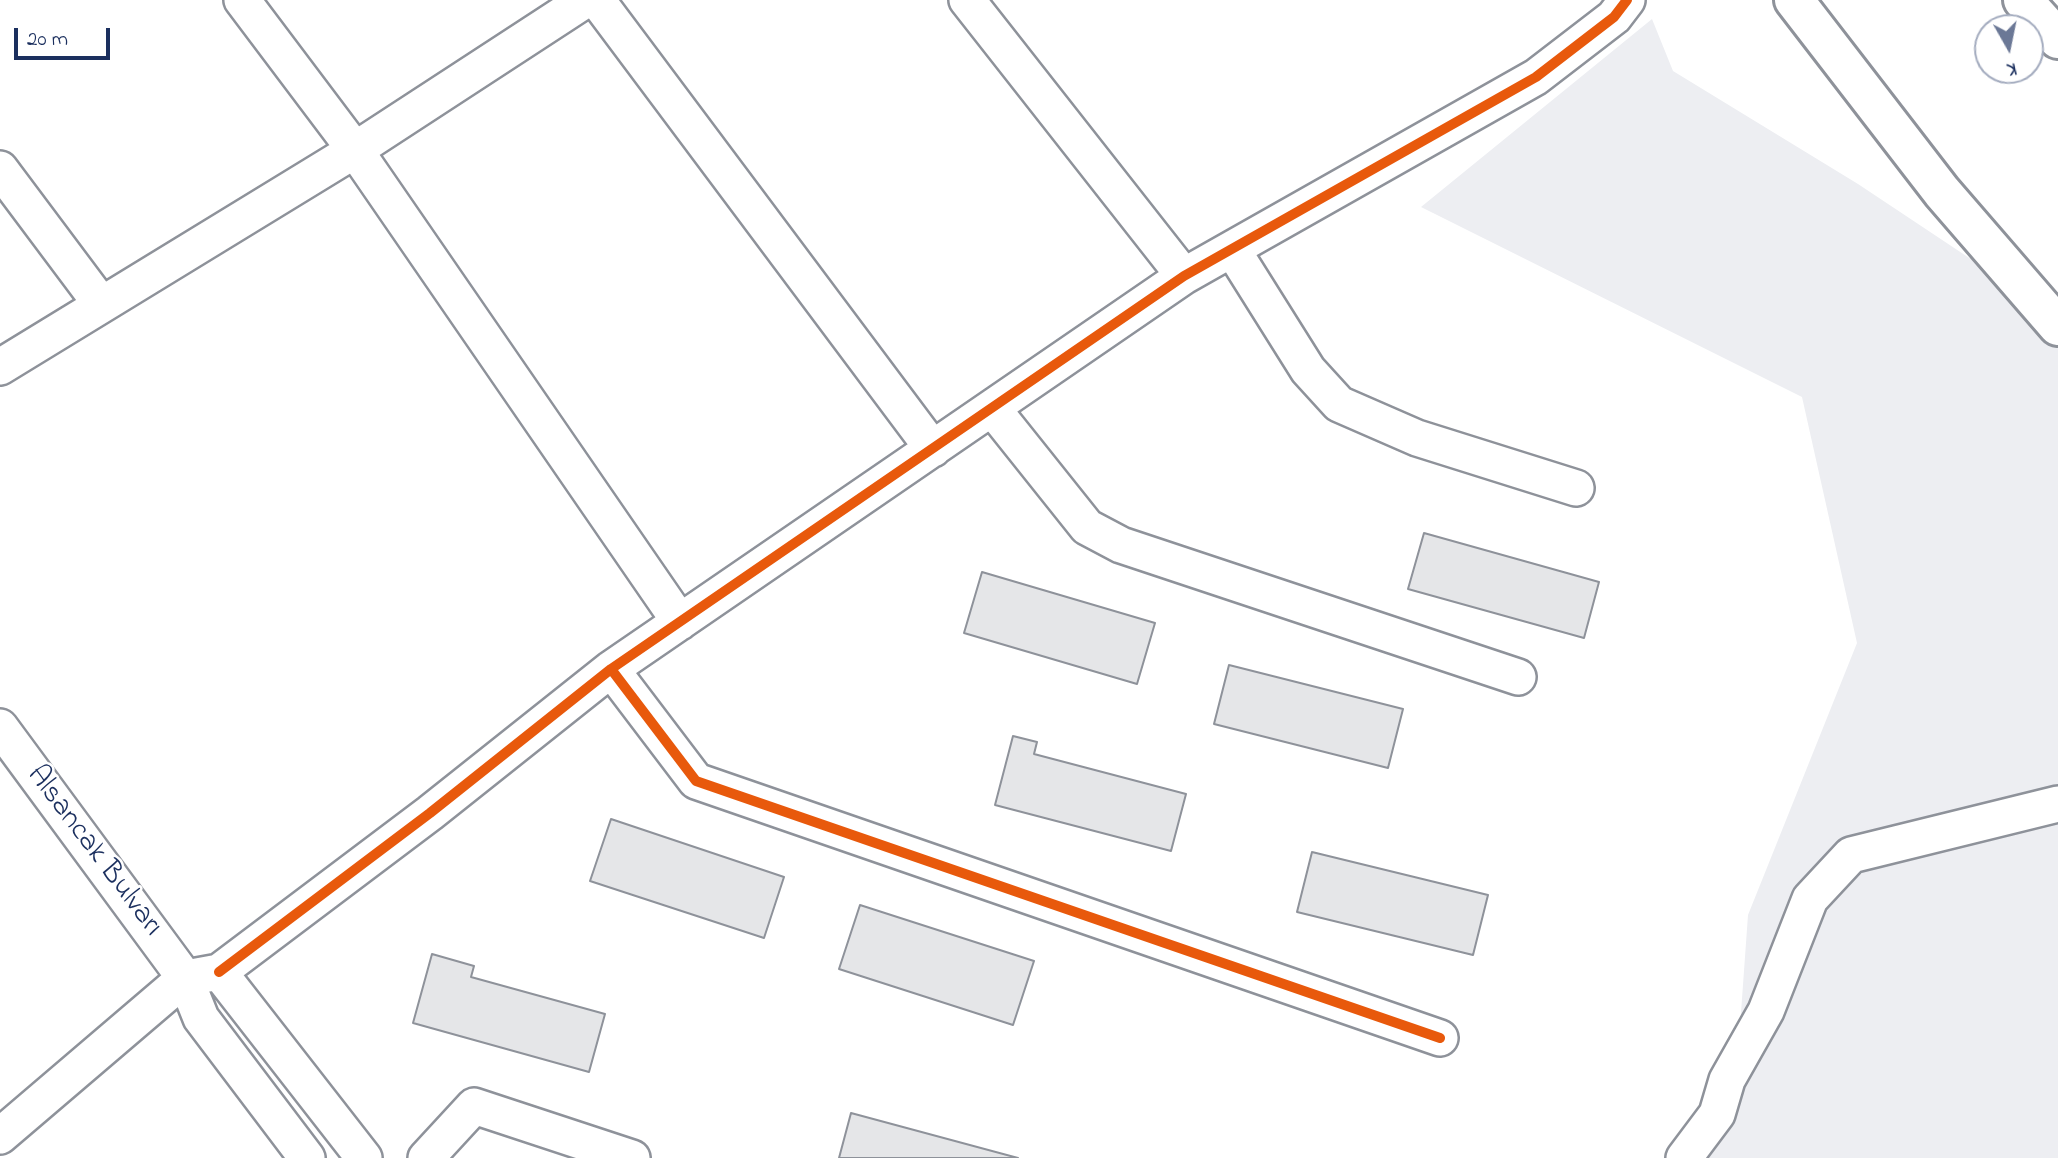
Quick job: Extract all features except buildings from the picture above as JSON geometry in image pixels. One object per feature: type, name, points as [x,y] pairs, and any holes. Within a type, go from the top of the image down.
[{"type":"street","points":[[242,0],[355,150],[680,622]]},
{"type":"street","points":[[0,367],[355,150],[584,0]]},
{"type":"street","points":[[597,0],[933,449]]},
{"type":"street","points":[[967,0],[1184,276]]},
{"type":"street","points":[[0,1136],[185,978],[219,972],[430,813],[611,670],[1184,276],[1536,77],[1614,18],[1627,0]]},
{"type":"street","points":[[1794,0],[1942,191],[2058,326]]},
{"type":"street","points":[[2023,0],[2058,39]]},
{"type":"street","points":[[0,169],[101,304]]},
{"type":"street","points":[[1232,249],[1308,370],[1339,404],[1417,438],[1576,488]]},
{"type":"street","points":[[992,408],[1087,527],[1121,545],[1518,677]]},
{"type":"street","points":[[611,670],[696,781],[1440,1038]]},
{"type":"street","name":"Alsancak Bulvarı","points":[[0,727],[185,978],[201,1018],[307,1158]]},
{"type":"street","points":[[1684,1158],[1717,1114],[1727,1080],[1766,1010],[1810,899],[1851,855],[2058,804]]},
{"type":"street","points":[[219,972],[365,1158]]},
{"type":"street","points":[[426,1158],[474,1106],[632,1158]]},
{"type":"shaded area","points":[[1652,19],[1673,71],[1858,184],[2058,317],[2058,1158],[1686,1158],[1734,1110],[1748,915],[1857,643],[1802,397],[1421,207]]},
{"type":"cycle path","points":[[219,972],[430,813],[611,669],[1184,276],[1536,77],[1614,17],[1627,0]]},
{"type":"cycle path","points":[[611,669],[696,781],[1440,1038]]}]
